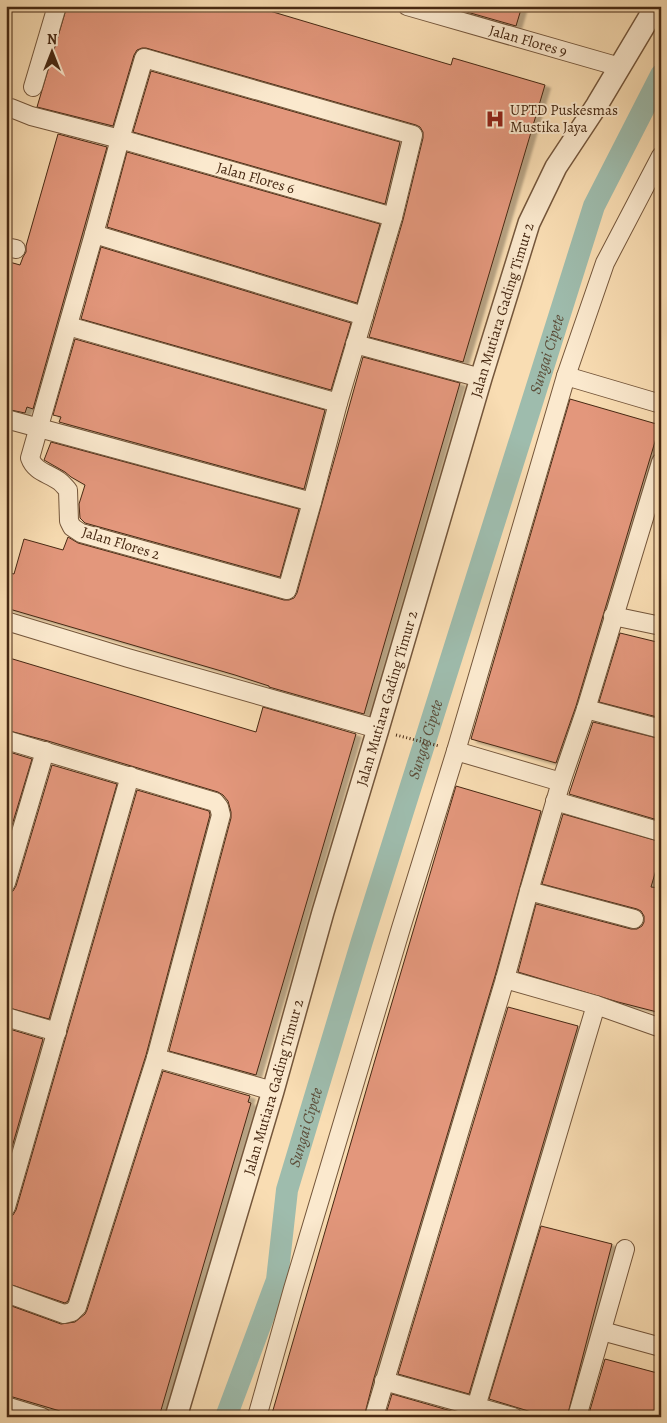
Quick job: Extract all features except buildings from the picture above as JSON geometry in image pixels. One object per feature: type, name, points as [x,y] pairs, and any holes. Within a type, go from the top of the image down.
[{"type":"street","points":[[33,87],[57,6]]},
{"type":"street","name":"Jalan Flores 9","points":[[407,6],[620,68]]},
{"type":"street","name":"Jalan Mutiara Gading Timur 2","points":[[176,1417],[273,1092],[323,912],[385,731],[480,378],[529,223],[556,168],[620,68],[656,6]]},
{"type":"street","points":[[6,419],[39,428],[312,502],[338,403],[393,217],[414,138],[412,134],[144,58],[39,428]]},
{"type":"street","name":"Jalan Flores 6","points":[[6,110],[12,108],[31,116],[120,139],[393,217]]},
{"type":"street","points":[[257,1417],[349,1100],[456,751],[566,376],[605,263],[656,176],[661,156]]},
{"type":"street","points":[[94,234],[364,316]]},
{"type":"street","points":[[68,326],[338,403]]},
{"type":"street","points":[[355,344],[480,378]]},
{"type":"street","points":[[566,376],[661,404]]},
{"type":"street","name":"Jalan Flores 2","points":[[39,428],[30,458],[32,465],[60,481],[68,490],[69,521],[72,527],[80,533],[287,590],[312,502]]},
{"type":"street","points":[[374,1417],[505,979],[561,782],[586,710],[661,462]]},
{"type":"street","points":[[613,616],[661,626]]},
{"type":"street","points":[[6,621],[385,731]]},
{"type":"street","points":[[586,710],[661,729]]},
{"type":"street","points":[[6,740],[215,802],[219,807],[221,815],[156,1058],[77,1307],[72,1312],[64,1314],[6,1293]]},
{"type":"street","points":[[6,883],[45,751]]},
{"type":"street","points":[[456,751],[561,782]]},
{"type":"street","points":[[6,1206],[58,1032],[130,776]]},
{"type":"street","points":[[555,802],[661,832]]},
{"type":"street","points":[[529,891],[634,919]]},
{"type":"street","points":[[505,979],[596,1005],[661,1028]]},
{"type":"street","points":[[476,1406],[596,1005]]},
{"type":"street","points":[[6,1017],[58,1032]]},
{"type":"street","points":[[156,1058],[273,1092]]},
{"type":"street","points":[[577,1417],[624,1249]]},
{"type":"street","points":[[602,1331],[661,1347]]},
{"type":"street","points":[[384,1381],[513,1417]]},
{"type":"street","points":[[6,1406],[42,1417]]},
{"type":"path","points":[[385,731],[438,746]]},
{"type":"waterway","name":"Sungai Cipete","points":[[226,1417],[277,1280],[287,1190],[362,941],[594,206],[661,75]]},
{"type":"place","name":"UPTD Puskesmas Mustika Jaya","points":[[495,119]]}]
